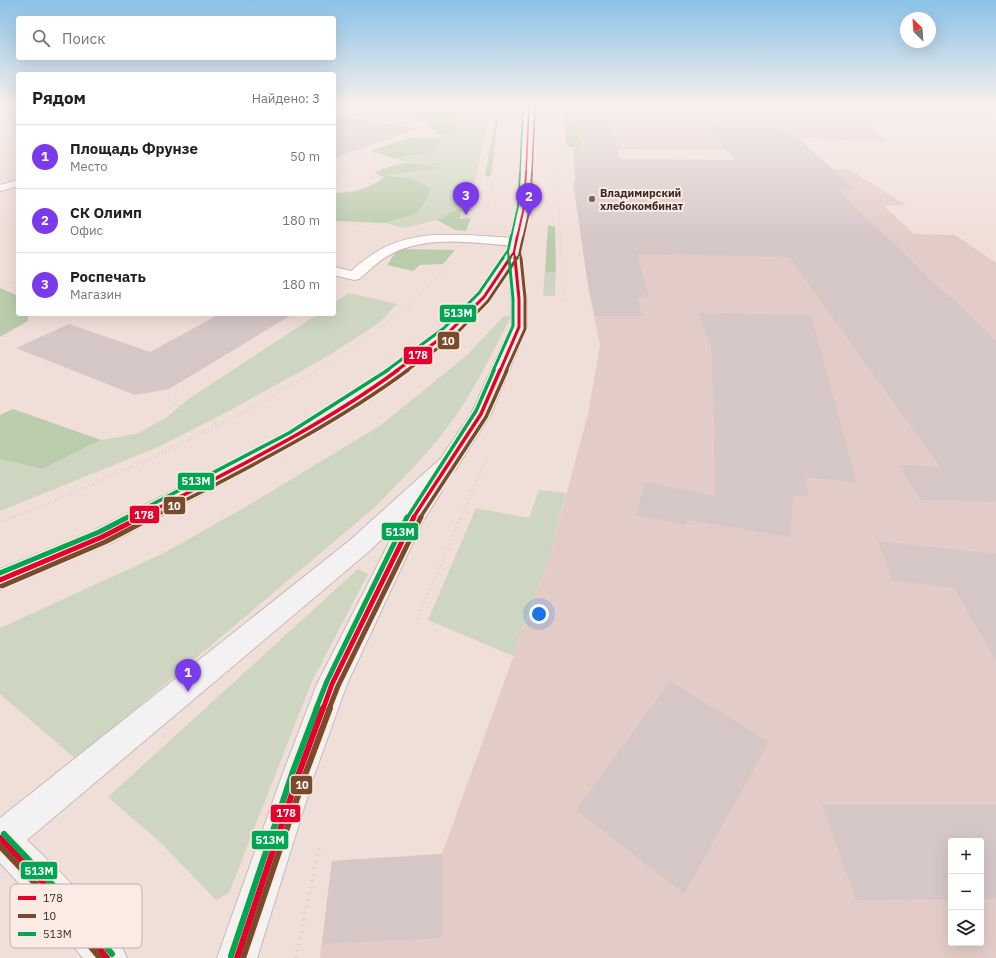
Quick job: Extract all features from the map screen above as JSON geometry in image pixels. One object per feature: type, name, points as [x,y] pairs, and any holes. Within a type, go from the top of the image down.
[{"type":"main road","points":[[237,958],[299,773],[332,684],[412,520],[481,414],[519,327],[519,299],[515,247],[524,207],[525,151]]},
{"type":"main road","points":[[0,580],[102,537],[292,438],[379,384],[448,333],[484,297],[515,247]]},
{"type":"main road","points":[[45,884],[0,839],[358,547],[448,464]]},
{"type":"main road","points":[[100,948],[107,958]]},
{"type":"lane","points":[[0,188],[16,184]]},
{"type":"lane","points":[[336,272],[354,276],[388,250],[435,238],[467,239],[515,247]]},
{"type":"path","points":[[0,522],[48,505],[221,426],[294,385],[384,326],[425,291],[442,272],[467,239],[486,151]]},
{"type":"path","points":[[475,207],[488,207],[496,151]]},
{"type":"path","points":[[557,151],[564,303]]},
{"type":"path","points":[[480,184],[491,184]]},
{"type":"path","points":[[547,208],[560,208]]},
{"type":"path","points":[[336,224],[344,223],[379,230]]},
{"type":"path","points":[[0,286],[16,281]]},
{"type":"path","points":[[168,400],[221,426]]},
{"type":"path","points":[[296,958],[319,847]]},
{"type":"shaded area","points":[[751,168],[849,169],[906,205],[884,206],[914,234],[955,235],[996,263],[996,958],[320,958],[332,861],[442,854],[550,555],[588,414],[600,345],[588,287],[575,192]]},
{"type":"green space","points":[[370,151],[434,151],[432,153],[392,158]]},
{"type":"green space","points":[[434,151],[482,151],[473,191],[467,192],[459,208],[437,220],[405,228],[385,223],[416,214],[411,179],[388,177],[389,175],[440,168],[392,158],[432,153]]},
{"type":"green space","points":[[489,151],[494,151],[491,175],[489,177],[485,175]]},
{"type":"green space","points":[[404,163],[422,164],[441,168],[388,176],[411,178],[431,189],[423,205],[416,214],[385,223],[336,221],[336,193],[354,191],[372,185],[384,177],[375,173],[382,169]]},
{"type":"green space","points":[[477,191],[472,211],[461,212],[460,219],[471,218],[466,231],[455,230],[437,220],[459,208],[467,192]]},
{"type":"green space","points":[[548,225],[555,227],[556,272],[545,272]]},
{"type":"green space","points":[[398,249],[455,250],[443,264],[420,265],[413,271],[387,265]]},
{"type":"green space","points":[[545,272],[556,272],[555,296],[543,296]]},
{"type":"green space","points":[[0,288],[16,295],[16,316],[28,316],[28,321],[0,337]]},
{"type":"green space","points":[[349,293],[397,304],[379,323],[328,356],[227,412],[156,448],[0,511],[0,459],[42,469],[101,440],[136,434],[166,418],[187,400],[315,316],[336,316],[336,302]]},
{"type":"green space","points":[[504,316],[511,316],[467,399],[441,436],[403,478],[374,508],[76,759],[0,694],[0,628],[162,554],[242,509],[381,425],[466,356]]},
{"type":"green space","points":[[13,409],[101,440],[42,469],[0,459],[0,415]]},
{"type":"green space","points":[[539,490],[566,493],[550,555],[513,656],[428,620],[476,508],[529,518]]},
{"type":"green space","points":[[358,569],[368,574],[312,681],[229,893],[216,900],[162,844],[108,797]]},
{"type":"building","points":[[336,151],[355,151],[336,157]]},
{"type":"building","points":[[573,151],[618,151],[620,159],[735,160],[727,151],[812,151],[855,189],[838,190],[996,341],[996,502],[920,500],[899,465],[940,467],[789,257],[637,254],[649,297],[637,297],[643,316],[595,316],[587,277],[573,182],[575,182]]},
{"type":"building","points":[[698,313],[811,315],[857,483],[806,477],[808,496],[793,496],[790,537],[687,520],[686,525],[636,515],[645,482],[715,496],[715,442],[711,346]]},
{"type":"building","points":[[216,316],[290,316],[169,389],[135,395],[16,348],[69,324],[150,352]]},
{"type":"building","points":[[878,541],[996,554],[996,661],[954,588],[892,581]]},
{"type":"building","points":[[670,681],[769,742],[684,894],[576,810]]},
{"type":"building","points":[[822,805],[996,805],[996,899],[984,899],[984,838],[948,838],[948,899],[856,900]]},
{"type":"building","points":[[442,854],[442,938],[322,944],[332,861]]},
{"type":"transit line","name":"513М","points":[[231,956],[293,771],[327,681],[407,517],[476,411],[513,326],[513,299],[508,252],[518,206],[521,151]]},
{"type":"transit line","name":"178","points":[[237,958],[299,773],[332,684],[412,520],[481,414],[519,327],[519,299],[514,252],[524,207],[527,151]]},
{"type":"transit line","name":"10","points":[[243,958],[305,775],[338,686],[417,523],[486,417],[525,329],[525,298],[520,252],[530,208],[533,151]]},
{"type":"transit line","name":"513М","points":[[0,573],[99,532],[289,433],[376,379],[444,328],[479,293],[508,250],[511,235]]},
{"type":"transit line","name":"178","points":[[0,580],[102,537],[292,438],[379,384],[448,333],[484,297],[514,252],[517,236]]},
{"type":"transit line","name":"10","points":[[2,586],[105,542],[295,443],[382,389],[452,338],[488,301],[519,255],[523,237]]},
{"type":"transit line","name":"513М","points":[[4,834],[52,884]]},
{"type":"transit line","name":"178","points":[[0,838],[44,884]]},
{"type":"transit line","name":"10","points":[[0,846],[36,884]]},
{"type":"transit line","name":"10","points":[[92,948],[100,958]]},
{"type":"transit line","name":"178","points":[[99,948],[107,958]]},
{"type":"transit line","name":"513М","points":[[107,948],[112,954]]},
{"type":"place","name":"Владимирский хлебокомбинат","points":[[592,199]]},
{"type":"place","name":"Роспечать","points":[[466,215]]},
{"type":"place","name":"СК Олимп","points":[[529,216]]},
{"type":"place","name":"Площадь Фрунзе","points":[[188,692]]}]
